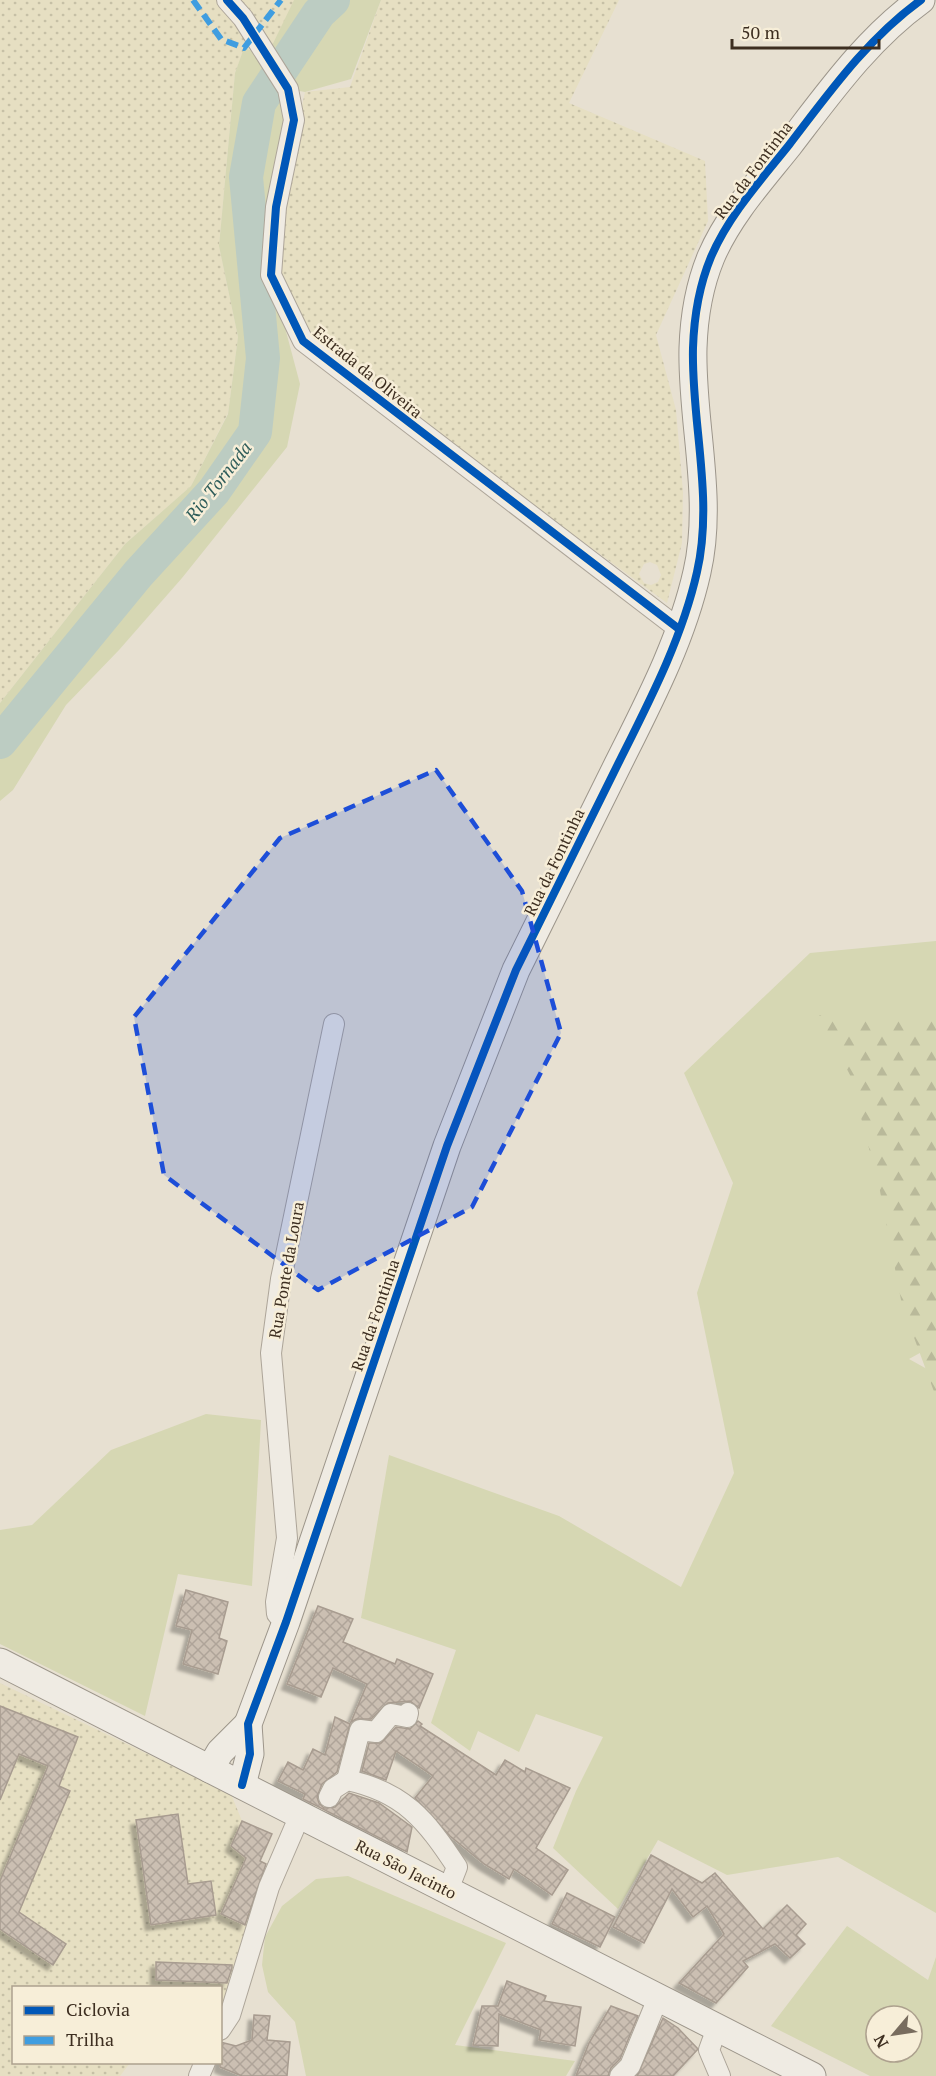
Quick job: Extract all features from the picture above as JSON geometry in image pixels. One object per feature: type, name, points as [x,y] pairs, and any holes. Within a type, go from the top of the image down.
[{"type":"street","name":"Estrada da Oliveira","points":[[227,0],[288,89],[294,120],[276,207],[271,275],[303,341],[679,629]]},
{"type":"street","name":"Rua da Fontinha","points":[[242,1785],[250,1754],[248,1724],[286,1622],[443,1158],[516,970],[662,675],[698,571],[702,493],[693,391],[693,348],[695,311],[711,257],[741,205],[856,58],[891,23],[921,0]]},
{"type":"street","name":"Rua Ponte da Loura","points":[[286,1622],[277,1614],[276,1602],[287,1538],[271,1353],[281,1279],[334,1024]]},
{"type":"street","name":"Rua São Jacinto","points":[[0,1662],[812,2076]]},
{"type":"street","points":[[328,1797],[333,1789],[347,1780],[360,1730],[376,1732],[391,1714],[406,1717],[408,1713]]},
{"type":"street","name":"Rua da Fontinha","points":[[210,1769],[220,1752],[248,1724]]},
{"type":"street","points":[[347,1780],[375,1786],[406,1804],[437,1838],[457,1868],[448,1890]]},
{"type":"street","points":[[224,2021],[269,1887],[300,1815]]},
{"type":"street","points":[[620,2076],[630,2066],[658,1998]]},
{"type":"street","points":[[717,2028],[709,2050],[720,2076]]},
{"type":"highlighted area","points":[[436,770],[522,891],[561,1033],[472,1207],[318,1290],[164,1175],[134,1017],[280,838]]},
{"type":"shaded area","points":[[0,0],[333,0],[278,73],[244,49],[235,73],[219,246],[238,337],[228,413],[191,486],[125,544],[0,703]]},
{"type":"shaded area","points":[[381,0],[619,0],[569,103],[705,161],[708,221],[656,335],[676,410],[683,492],[682,543],[667,603],[306,340],[275,276],[281,206],[305,92],[350,87]],"holes":[[[650,562],[657,565],[661,575],[658,582],[651,585],[644,583],[639,574],[644,564]]]},
{"type":"shaded area","points":[[0,1683],[231,1794],[269,1887],[222,2015],[222,1986],[12,1986],[12,2064],[129,2064],[120,2076],[0,2076]]},
{"type":"green space","points":[[294,0],[381,0],[351,79],[305,92],[289,89],[271,275],[300,384],[287,447],[182,578],[119,650],[66,705],[13,790],[0,801],[0,703],[125,544],[191,486],[228,414],[238,337],[219,246],[235,73],[244,48],[267,56]]},
{"type":"green space","points":[[936,941],[936,1344],[909,1359],[936,1374],[936,1913],[838,1857],[727,1875],[658,1840],[618,1909],[553,1848],[576,1791],[603,1737],[536,1714],[519,1752],[478,1731],[470,1751],[431,1723],[456,1650],[361,1618],[389,1455],[559,1516],[681,1587],[734,1473],[697,1293],[733,1183],[684,1073],[810,953]]},
{"type":"green space","points":[[819,1015],[936,1021],[936,1397],[902,1305],[880,1191],[850,1075]]},
{"type":"green space","points":[[206,1414],[261,1420],[252,1586],[178,1574],[145,1716],[0,1644],[0,1530],[32,1525],[111,1450]]},
{"type":"green space","points":[[348,1876],[506,1943],[455,2045],[575,2061],[566,2076],[306,2076],[295,2022],[268,1992],[262,1965],[265,1937],[282,1906],[316,1879]]},
{"type":"green space","points":[[847,1926],[928,1980],[936,1957],[936,2076],[870,2076],[771,2026]]},
{"type":"building","points":[[186,1590],[228,1602],[219,1638],[227,1641],[218,1674],[183,1664],[192,1630],[176,1626]]},
{"type":"building","points":[[318,1606],[353,1619],[343,1642],[395,1664],[397,1659],[433,1674],[419,1708],[410,1701],[388,1703],[371,1719],[356,1719],[351,1722],[367,1684],[333,1668],[321,1697],[287,1684]]},
{"type":"building","points":[[0,1706],[78,1737],[59,1786],[70,1791],[19,1912],[66,1944],[53,1965],[0,1929],[0,1881],[48,1766],[19,1754],[0,1800]]},
{"type":"building","points":[[335,1717],[350,1724],[337,1772],[322,1784],[317,1797],[319,1803],[324,1808],[335,1807],[349,1793],[379,1803],[412,1827],[407,1852],[303,1799],[305,1794],[278,1781],[288,1762],[303,1770],[313,1749],[325,1755]]},
{"type":"building","points":[[418,1721],[422,1724],[420,1726],[496,1775],[505,1760],[525,1772],[526,1768],[570,1788],[536,1848],[568,1870],[552,1895],[514,1869],[509,1879],[484,1864],[450,1836],[415,1798],[433,1776],[396,1751],[386,1780],[362,1771],[369,1743],[381,1743],[396,1727],[410,1729]]},
{"type":"building","points":[[178,1814],[188,1884],[211,1881],[216,1915],[151,1925],[136,1820]]},
{"type":"building","points":[[242,1821],[272,1834],[260,1861],[266,1864],[245,1925],[221,1914],[246,1858],[231,1846]]},
{"type":"building","points":[[651,1855],[702,1883],[715,1873],[763,1929],[787,1905],[806,1924],[796,1935],[805,1944],[790,1958],[775,1944],[743,1961],[748,1967],[716,2003],[679,1983],[724,1934],[707,1906],[693,1917],[672,1889],[644,1943],[613,1927]]},
{"type":"building","points":[[567,1893],[615,1917],[600,1947],[552,1924]]},
{"type":"building","points":[[156,1962],[232,1965],[232,1968],[227,1983],[156,1980]]},
{"type":"building","points":[[507,1981],[546,1996],[544,2001],[581,2007],[575,2046],[539,2040],[541,2030],[499,2014],[498,2046],[473,2045],[482,2006],[498,2006]]},
{"type":"building","points":[[611,2006],[638,2016],[620,2059],[611,2068],[608,2076],[576,2076],[589,2043]]},
{"type":"building","points":[[254,2015],[270,2016],[267,2040],[290,2042],[287,2076],[242,2076],[220,2067],[222,2042],[236,2046],[252,2040]]},
{"type":"building","points":[[663,2018],[678,2028],[698,2049],[673,2076],[637,2076]]},
{"type":"waterway","name":"Rio Tornada","points":[[0,742],[138,574],[214,491],[255,432],[263,358],[246,177],[259,103],[319,13],[333,0]]},
{"type":"marked path","points":[[193,0],[221,39],[244,48],[281,0]]},
{"type":"cycle path","points":[[227,0],[243,18],[288,89],[294,120],[276,207],[271,275],[303,341],[679,629]]},
{"type":"cycle path","points":[[242,1785],[250,1754],[248,1724],[286,1622],[447,1146],[516,970],[653,694],[674,646],[691,597],[702,544],[703,516],[693,348],[698,301],[711,257],[736,212],[834,87],[866,49],[901,15],[921,0]]}]
